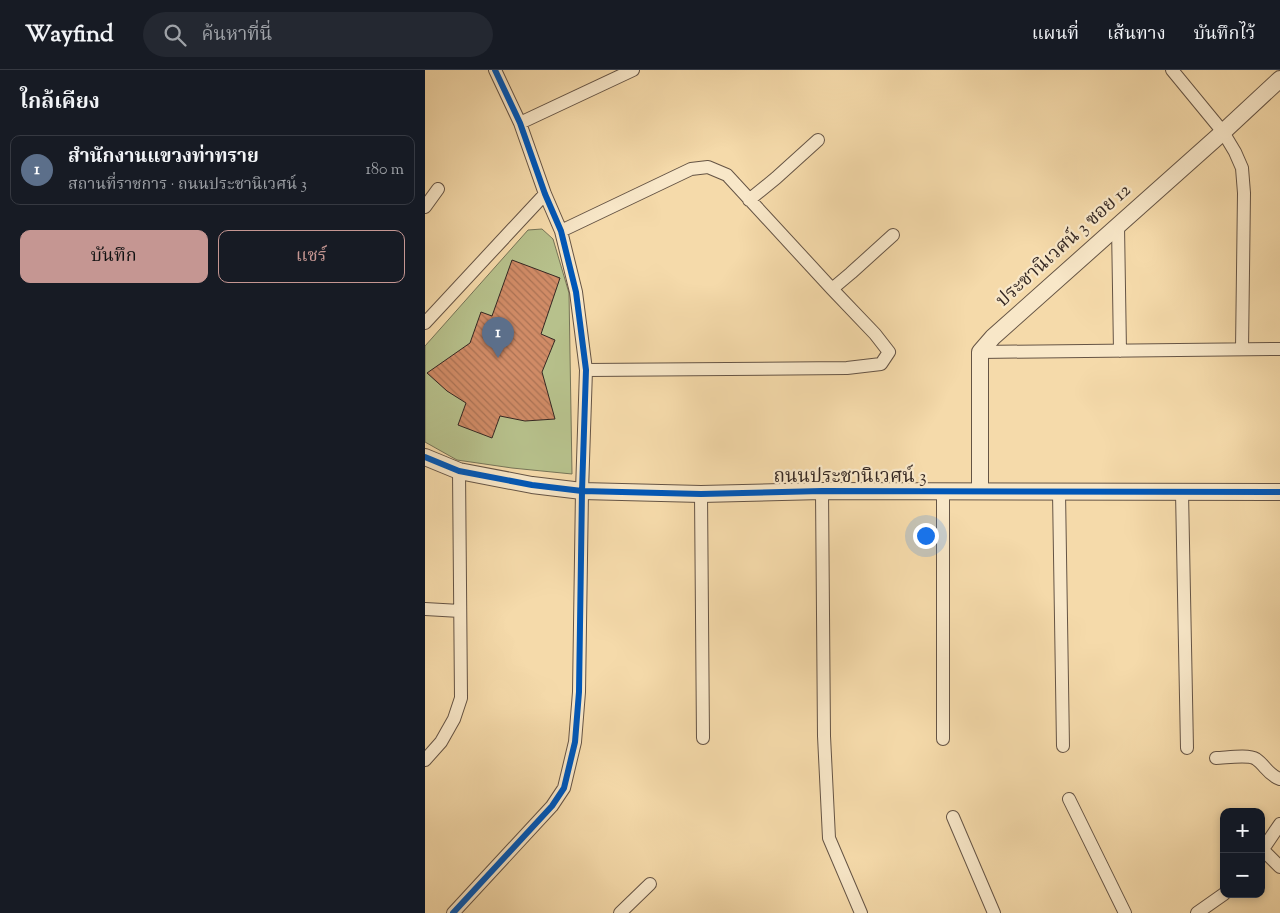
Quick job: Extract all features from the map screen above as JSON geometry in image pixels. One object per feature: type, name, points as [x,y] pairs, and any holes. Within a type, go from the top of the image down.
[{"type":"street","points":[[453,913],[552,806],[564,788],[575,742],[579,692],[586,370],[576,292],[561,231],[545,194],[520,123],[495,70]]},
{"type":"street","points":[[520,123],[633,70]]},
{"type":"street","points":[[1172,70],[1223,132],[1242,168],[1244,194],[1242,349]]},
{"type":"street","name":"ประชานิเวศน์ 3 ซอย 12","points":[[980,352],[993,337],[1280,79]]},
{"type":"street","points":[[749,200],[818,140]]},
{"type":"street","points":[[561,231],[691,169],[708,167],[727,176],[875,334],[889,352],[881,364],[847,368],[586,370]]},
{"type":"street","points":[[425,207],[438,189]]},
{"type":"street","points":[[425,323],[545,194]]},
{"type":"street","points":[[1118,226],[1121,351]]},
{"type":"street","points":[[832,289],[893,236]]},
{"type":"street","points":[[980,491],[980,352],[1280,349]]},
{"type":"street","name":"ถนนประชานิเวศน์ 3","points":[[425,457],[459,471],[532,485],[582,491],[701,494],[822,491],[1280,492]]},
{"type":"street","points":[[425,760],[441,742],[454,719],[461,698],[459,471]]},
{"type":"street","points":[[822,491],[824,736],[829,838],[861,913]]},
{"type":"street","points":[[943,492],[943,739]]},
{"type":"street","points":[[1059,492],[1063,746]]},
{"type":"street","points":[[1181,492],[1187,748]]},
{"type":"street","points":[[701,494],[703,738]]},
{"type":"street","points":[[425,609],[460,611]]},
{"type":"street","points":[[1216,758],[1252,757],[1270,774],[1280,779]]},
{"type":"street","points":[[1069,799],[1125,913]]},
{"type":"street","points":[[953,816],[994,913]]},
{"type":"street","points":[[1265,846],[1280,824]]},
{"type":"street","points":[[1264,853],[1280,867]]},
{"type":"street","points":[[620,913],[650,884]]},
{"type":"street","points":[[1197,913],[1220,897]]},
{"type":"green space","points":[[542,229],[553,239],[569,293],[572,474],[457,460],[425,442],[425,346],[528,230]]},
{"type":"building","points":[[512,260],[560,278],[541,334],[555,340],[542,372],[555,419],[525,421],[500,416],[492,438],[458,425],[466,403],[447,391],[427,373],[470,343],[481,312],[492,316]]},
{"type":"cycle path","points":[[453,913],[552,806],[564,788],[575,742],[579,692],[586,370],[576,292],[561,231],[545,194],[520,123],[495,70]]},
{"type":"cycle path","points":[[425,457],[459,471],[532,485],[582,491],[701,494],[822,491],[1280,492]]},
{"type":"place","name":"สำนักงานแขวงท่าทราย","points":[[498,358]]}]
